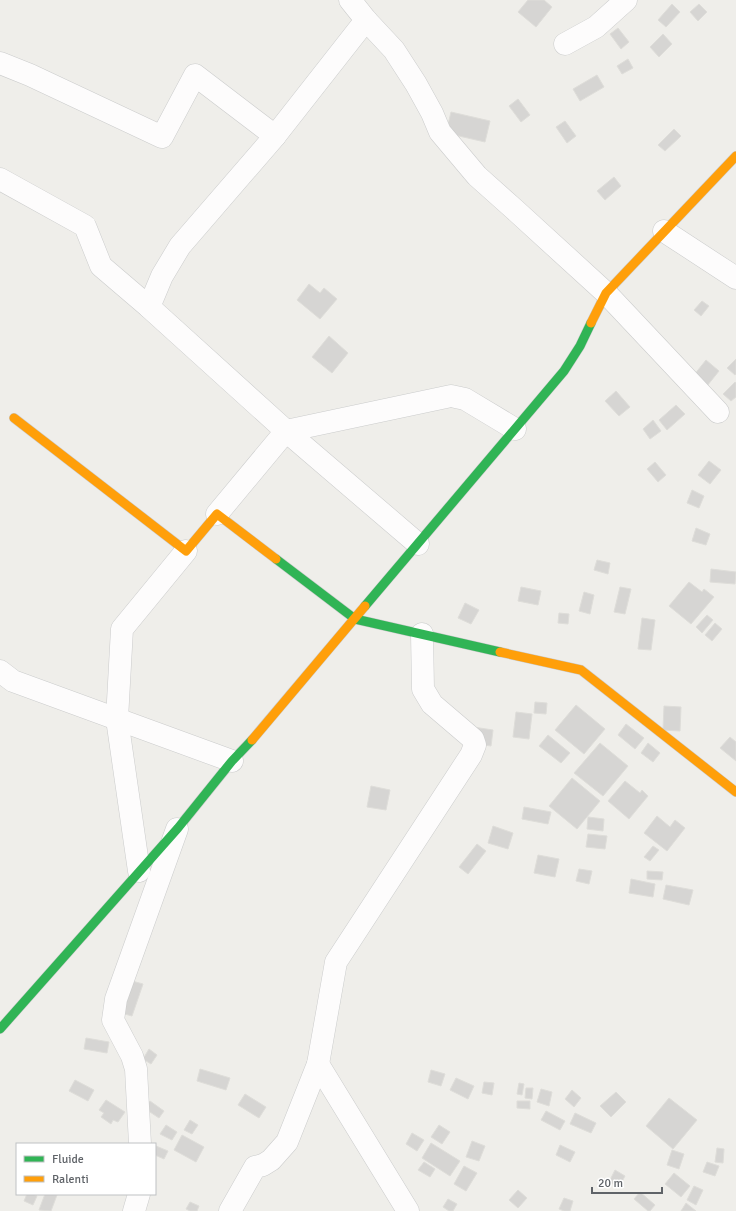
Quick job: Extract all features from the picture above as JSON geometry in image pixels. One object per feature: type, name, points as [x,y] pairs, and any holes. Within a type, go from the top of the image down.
[{"type":"street","points":[[350,0],[366,20],[394,50],[429,107],[440,132],[477,176],[606,293],[718,412]]},
{"type":"street","points":[[565,44],[596,27],[626,0]]},
{"type":"street","points":[[149,307],[162,276],[180,246],[275,136],[366,20]]},
{"type":"street","points":[[0,64],[30,75],[162,137],[195,75],[275,136]]},
{"type":"street","points":[[0,1029],[178,828],[232,761],[262,729],[564,371],[580,346],[606,293],[736,156]]},
{"type":"street","points":[[0,178],[85,226],[101,266],[149,307],[286,431],[418,544]]},
{"type":"street","points":[[664,231],[736,278]]},
{"type":"street","points":[[139,872],[117,719],[122,628],[286,431],[451,396],[465,400],[516,429]]},
{"type":"street","points":[[14,418],[186,551]]},
{"type":"street","points":[[217,514],[355,619],[581,670],[736,792]]},
{"type":"street","points":[[230,1211],[255,1167],[263,1165],[271,1160],[287,1142],[318,1064],[336,962],[471,755],[475,745],[473,739],[432,704],[423,689],[422,634]]},
{"type":"street","points":[[0,671],[13,681],[232,761]]},
{"type":"street","points":[[140,1143],[136,1069],[132,1056],[113,1020],[116,999],[178,828]]},
{"type":"street","points":[[318,1064],[408,1211]]},
{"type":"street","points":[[134,1211],[139,1195]]},
{"type":"building","points":[[528,0],[544,0],[552,7],[536,27],[518,12]]},
{"type":"building","points":[[672,4],[680,12],[666,27],[658,20]]},
{"type":"building","points":[[699,4],[707,12],[698,21],[690,12]]},
{"type":"building","points":[[618,28],[629,42],[621,49],[610,34]]},
{"type":"building","points":[[663,34],[672,44],[659,57],[650,47]]},
{"type":"building","points":[[628,59],[633,68],[622,74],[617,66]]},
{"type":"building","points":[[597,75],[604,87],[580,101],[573,89]]},
{"type":"building","points":[[518,99],[530,115],[521,122],[509,106]]},
{"type":"building","points":[[451,112],[490,121],[485,142],[446,133]]},
{"type":"building","points":[[565,121],[576,136],[567,143],[556,127]]},
{"type":"building","points":[[674,129],[681,136],[665,151],[658,145]]},
{"type":"building","points":[[614,177],[621,186],[605,200],[597,191]]},
{"type":"building","points":[[309,284],[320,293],[324,288],[337,299],[320,319],[297,300]]},
{"type":"building","points":[[702,301],[709,306],[701,316],[694,310]]},
{"type":"building","points":[[329,336],[348,353],[332,373],[312,357]]},
{"type":"building","points":[[736,359],[736,374],[735,375],[727,368]]},
{"type":"building","points":[[706,360],[719,371],[707,386],[694,375]]},
{"type":"building","points":[[735,382],[736,397],[731,401],[723,394]]},
{"type":"building","points":[[616,391],[630,407],[619,416],[605,401]]},
{"type":"building","points":[[676,405],[685,414],[667,430],[659,420]]},
{"type":"building","points":[[653,420],[661,431],[650,439],[643,429]]},
{"type":"building","points":[[709,461],[721,470],[710,484],[698,475]]},
{"type":"building","points":[[655,462],[666,475],[658,482],[647,469]]},
{"type":"building","points":[[692,490],[704,496],[699,508],[687,503]]},
{"type":"building","points":[[696,528],[710,534],[706,545],[692,541]]},
{"type":"building","points":[[597,560],[610,563],[608,574],[594,570]]},
{"type":"building","points":[[711,569],[736,572],[735,584],[710,582]]},
{"type":"building","points":[[689,582],[702,592],[704,589],[714,597],[691,624],[669,606]]},
{"type":"building","points":[[521,587],[541,591],[538,605],[518,601]]},
{"type":"building","points":[[620,587],[631,589],[625,614],[614,612]]},
{"type":"building","points":[[584,592],[594,595],[590,614],[579,611]]},
{"type":"building","points":[[465,603],[479,610],[471,624],[458,618]]},
{"type":"building","points":[[559,613],[569,614],[568,624],[558,623]]},
{"type":"building","points":[[707,615],[713,620],[702,633],[696,627]]},
{"type":"building","points":[[642,618],[655,620],[651,650],[638,649]]},
{"type":"building","points":[[715,623],[722,629],[712,641],[705,635]]},
{"type":"building","points":[[535,702],[547,703],[546,714],[534,713]]},
{"type":"building","points":[[576,705],[605,729],[584,754],[555,730]]},
{"type":"building","points":[[664,706],[681,707],[680,731],[663,730]]},
{"type":"building","points":[[516,712],[532,714],[529,739],[513,737]]},
{"type":"building","points":[[626,724],[644,738],[635,749],[618,735]]},
{"type":"building","points":[[473,727],[493,730],[491,746],[471,743]]},
{"type":"building","points":[[548,735],[570,753],[561,763],[539,746]]},
{"type":"building","points":[[730,737],[736,742],[736,761],[720,748]]},
{"type":"building","points":[[600,743],[628,766],[603,796],[574,773]]},
{"type":"building","points":[[648,743],[660,753],[653,762],[641,753]]},
{"type":"building","points":[[572,778],[600,801],[577,829],[549,806]]},
{"type":"building","points":[[625,781],[640,793],[642,790],[648,796],[629,819],[608,801]]},
{"type":"building","points":[[371,786],[390,790],[386,810],[367,807]]},
{"type":"building","points":[[524,807],[551,812],[548,824],[522,819]]},
{"type":"building","points":[[657,816],[670,827],[675,820],[685,828],[667,851],[644,833]]},
{"type":"building","points":[[588,817],[604,819],[603,831],[587,829]]},
{"type":"building","points":[[493,826],[513,833],[508,849],[488,843]]},
{"type":"building","points":[[588,834],[607,836],[605,849],[586,847]]},
{"type":"building","points":[[477,844],[486,851],[468,874],[459,867]]},
{"type":"building","points":[[653,846],[659,850],[650,861],[644,857]]},
{"type":"building","points":[[538,855],[559,859],[555,877],[534,873]]},
{"type":"building","points":[[579,869],[592,871],[589,884],[576,881]]},
{"type":"building","points":[[647,871],[663,872],[662,880],[647,879]]},
{"type":"building","points":[[631,879],[655,884],[653,897],[629,893]]},
{"type":"building","points":[[666,885],[693,890],[689,905],[663,899]]},
{"type":"building","points":[[132,981],[143,984],[132,1016],[121,1013]]},
{"type":"building","points":[[86,1038],[109,1042],[107,1053],[84,1049]]},
{"type":"building","points":[[149,1049],[157,1055],[151,1064],[143,1059]]},
{"type":"building","points":[[200,1069],[230,1078],[226,1090],[197,1081]]},
{"type":"building","points":[[431,1070],[445,1074],[441,1086],[428,1082]]},
{"type":"building","points":[[456,1078],[474,1086],[468,1099],[450,1090]]},
{"type":"building","points":[[75,1080],[94,1090],[88,1101],[69,1091]]},
{"type":"building","points":[[484,1082],[494,1083],[492,1095],[482,1093]]},
{"type":"building","points":[[519,1083],[524,1084],[522,1095],[517,1094]]},
{"type":"building","points":[[526,1088],[533,1088],[532,1099],[525,1098]]},
{"type":"building","points":[[541,1089],[552,1092],[549,1106],[537,1102]]},
{"type":"building","points":[[572,1090],[581,1098],[574,1107],[565,1099]]},
{"type":"building","points":[[616,1092],[626,1102],[611,1117],[600,1106]]},
{"type":"building","points":[[245,1094],[266,1107],[259,1118],[238,1105]]},
{"type":"building","points":[[669,1098],[697,1120],[673,1149],[646,1126]]},
{"type":"building","points":[[106,1100],[125,1112],[118,1122],[113,1120],[111,1124],[101,1117],[104,1113],[99,1110]]},
{"type":"building","points":[[150,1101],[164,1111],[159,1118],[144,1108]]},
{"type":"building","points":[[517,1101],[530,1101],[530,1109],[517,1108]]},
{"type":"building","points":[[546,1111],[565,1121],[560,1130],[541,1120]]},
{"type":"building","points":[[575,1113],[596,1123],[591,1133],[570,1124]]},
{"type":"building","points":[[190,1120],[198,1125],[192,1134],[184,1130]]},
{"type":"building","points":[[166,1125],[177,1132],[172,1140],[160,1134]]},
{"type":"building","points":[[439,1125],[450,1132],[442,1144],[431,1137]]},
{"type":"building","points":[[412,1133],[424,1140],[417,1151],[406,1144]]},
{"type":"building","points":[[182,1135],[204,1147],[196,1162],[174,1150]]},
{"type":"building","points":[[472,1141],[485,1146],[479,1161],[466,1157]]},
{"type":"building","points":[[431,1143],[460,1161],[450,1176],[422,1158]]},
{"type":"building","points":[[560,1145],[575,1152],[570,1162],[556,1155]]},
{"type":"building","points":[[156,1146],[168,1151],[164,1159],[156,1155]]},
{"type":"building","points":[[717,1148],[724,1149],[723,1163],[715,1162]]},
{"type":"building","points":[[672,1150],[684,1154],[679,1169],[667,1165]]},
{"type":"building","points":[[424,1162],[435,1169],[430,1177],[418,1170]]},
{"type":"building","points":[[707,1162],[719,1166],[715,1176],[703,1172]]},
{"type":"building","points":[[464,1166],[477,1173],[466,1191],[454,1184]]},
{"type":"building","points":[[615,1170],[625,1176],[619,1187],[609,1182]]},
{"type":"building","points":[[674,1173],[690,1186],[681,1197],[665,1184]]},
{"type":"building","points":[[694,1186],[703,1190],[696,1205],[687,1200]]},
{"type":"building","points":[[518,1190],[527,1198],[518,1208],[509,1200]]},
{"type":"building","points":[[640,1192],[655,1205],[650,1211],[634,1199]]},
{"type":"building","points":[[27,1195],[37,1196],[33,1205],[24,1201]]},
{"type":"building","points":[[45,1195],[57,1195],[51,1211],[39,1210]]},
{"type":"building","points":[[564,1198],[573,1201],[570,1211],[559,1209]]},
{"type":"building","points":[[448,1199],[457,1204],[453,1211],[449,1211],[443,1207]]},
{"type":"building","points":[[190,1202],[199,1206],[197,1211],[190,1211],[186,1209]]},
{"type":"building","points":[[686,1203],[696,1211],[681,1211]]},
{"type":"traffic: fast","points":[[365,606],[564,371],[580,346],[591,323]]},
{"type":"traffic: fast","points":[[276,559],[355,619],[500,652]]},
{"type":"traffic: fast","points":[[0,1029],[178,828],[232,761],[252,740]]},
{"type":"traffic: slow","points":[[591,323],[606,293],[736,156]]},
{"type":"traffic: slow","points":[[14,418],[186,551],[217,514],[276,559]]},
{"type":"traffic: slow","points":[[252,740],[365,606]]},
{"type":"traffic: slow","points":[[500,652],[581,670],[736,792]]}]
